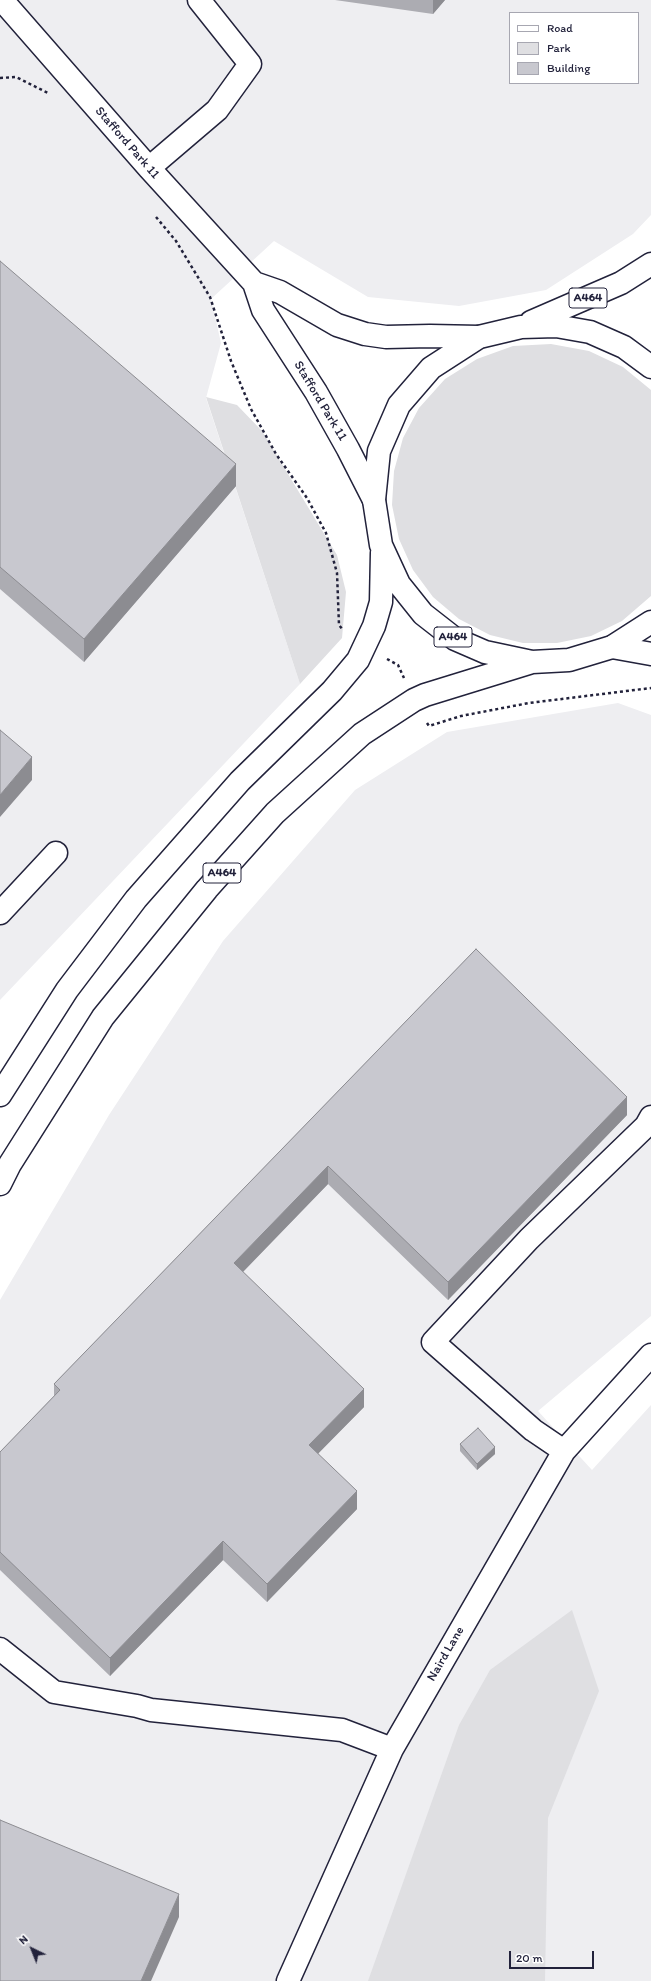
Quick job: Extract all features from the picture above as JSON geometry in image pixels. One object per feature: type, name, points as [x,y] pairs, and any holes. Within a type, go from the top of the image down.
[{"type":"main road","points":[[149,168],[217,110],[250,64],[199,0]]},
{"type":"main road","name":"Stafford Park 11","points":[[3,6],[254,283],[263,310],[316,392],[348,449],[374,500]]},
{"type":"main road","name":"A464","points":[[0,1095],[67,990],[136,899],[240,781],[332,691],[358,660],[374,626],[381,602],[381,545],[374,500],[380,451],[399,405],[431,368],[479,337],[521,327],[615,286],[651,264]]},
{"type":"main road","name":"Stafford Park 11","points":[[254,283],[280,292],[337,325],[365,334],[386,337],[479,337]]},
{"type":"main road","name":"A464","points":[[521,327],[556,326],[590,332],[624,347],[651,367]]},
{"type":"main road","name":"A464","points":[[381,545],[399,584],[423,614],[455,639],[485,652],[532,662]]},
{"type":"main road","name":"A464","points":[[0,1184],[10,1164],[103,1017],[207,889],[275,813],[362,734],[414,700],[425,695],[532,662],[569,660],[612,647],[651,622]]},
{"type":"main road","points":[[612,647],[651,654]]},
{"type":"main road","points":[[0,913],[56,853]]},
{"type":"main road","points":[[564,1451],[533,1430],[432,1342],[529,1239],[646,1126],[651,1117]]},
{"type":"main road","name":"Naird Lane","points":[[288,1981],[392,1748],[564,1451],[651,1355]]},
{"type":"main road","points":[[0,1649],[54,1692],[137,1706],[151,1710],[342,1730],[392,1748]]},
{"type":"path","points":[[0,78],[16,78],[51,95]]},
{"type":"path","points":[[153,214],[176,241],[210,297],[231,361],[251,409],[276,454],[307,498],[326,533],[337,574],[339,625],[348,636],[398,665],[414,700],[429,726],[461,716],[529,703],[651,688]]},
{"type":"shaded area","points":[[0,0],[651,0],[651,215],[633,234],[546,290],[459,306],[368,297],[274,241],[211,299],[221,343],[206,398],[300,684],[0,1000]]},
{"type":"shaded area","points":[[618,703],[651,715],[651,1316],[538,1411],[592,1470],[651,1405],[651,1981],[0,1981],[0,1300],[109,1115],[223,941],[355,790],[447,732]]},
{"type":"green space","points":[[551,344],[589,351],[623,367],[651,390],[651,596],[622,621],[591,636],[557,643],[523,643],[490,635],[459,619],[433,597],[413,570],[399,539],[392,505],[394,471],[403,438],[419,408],[445,379],[477,359],[513,346]]},
{"type":"green space","points":[[206,397],[237,405],[262,431],[337,555],[346,592],[342,638],[300,684]]},
{"type":"green space","points":[[572,1610],[599,1691],[548,1818],[545,1981],[368,1981],[459,1725],[490,1670]]},
{"type":"building","points":[[0,261],[236,464],[84,639],[0,567]]},
{"type":"building","points":[[0,730],[32,757],[0,795]]},
{"type":"building","points":[[476,949],[627,1097],[448,1282],[328,1166],[234,1263],[364,1389],[309,1445],[357,1491],[267,1584],[223,1541],[110,1658],[0,1552],[0,1452],[60,1390],[54,1384]]},
{"type":"building","points":[[478,1428],[495,1447],[477,1464],[460,1444]]},
{"type":"building","points":[[0,1820],[179,1894],[141,1981],[0,1981]]}]
